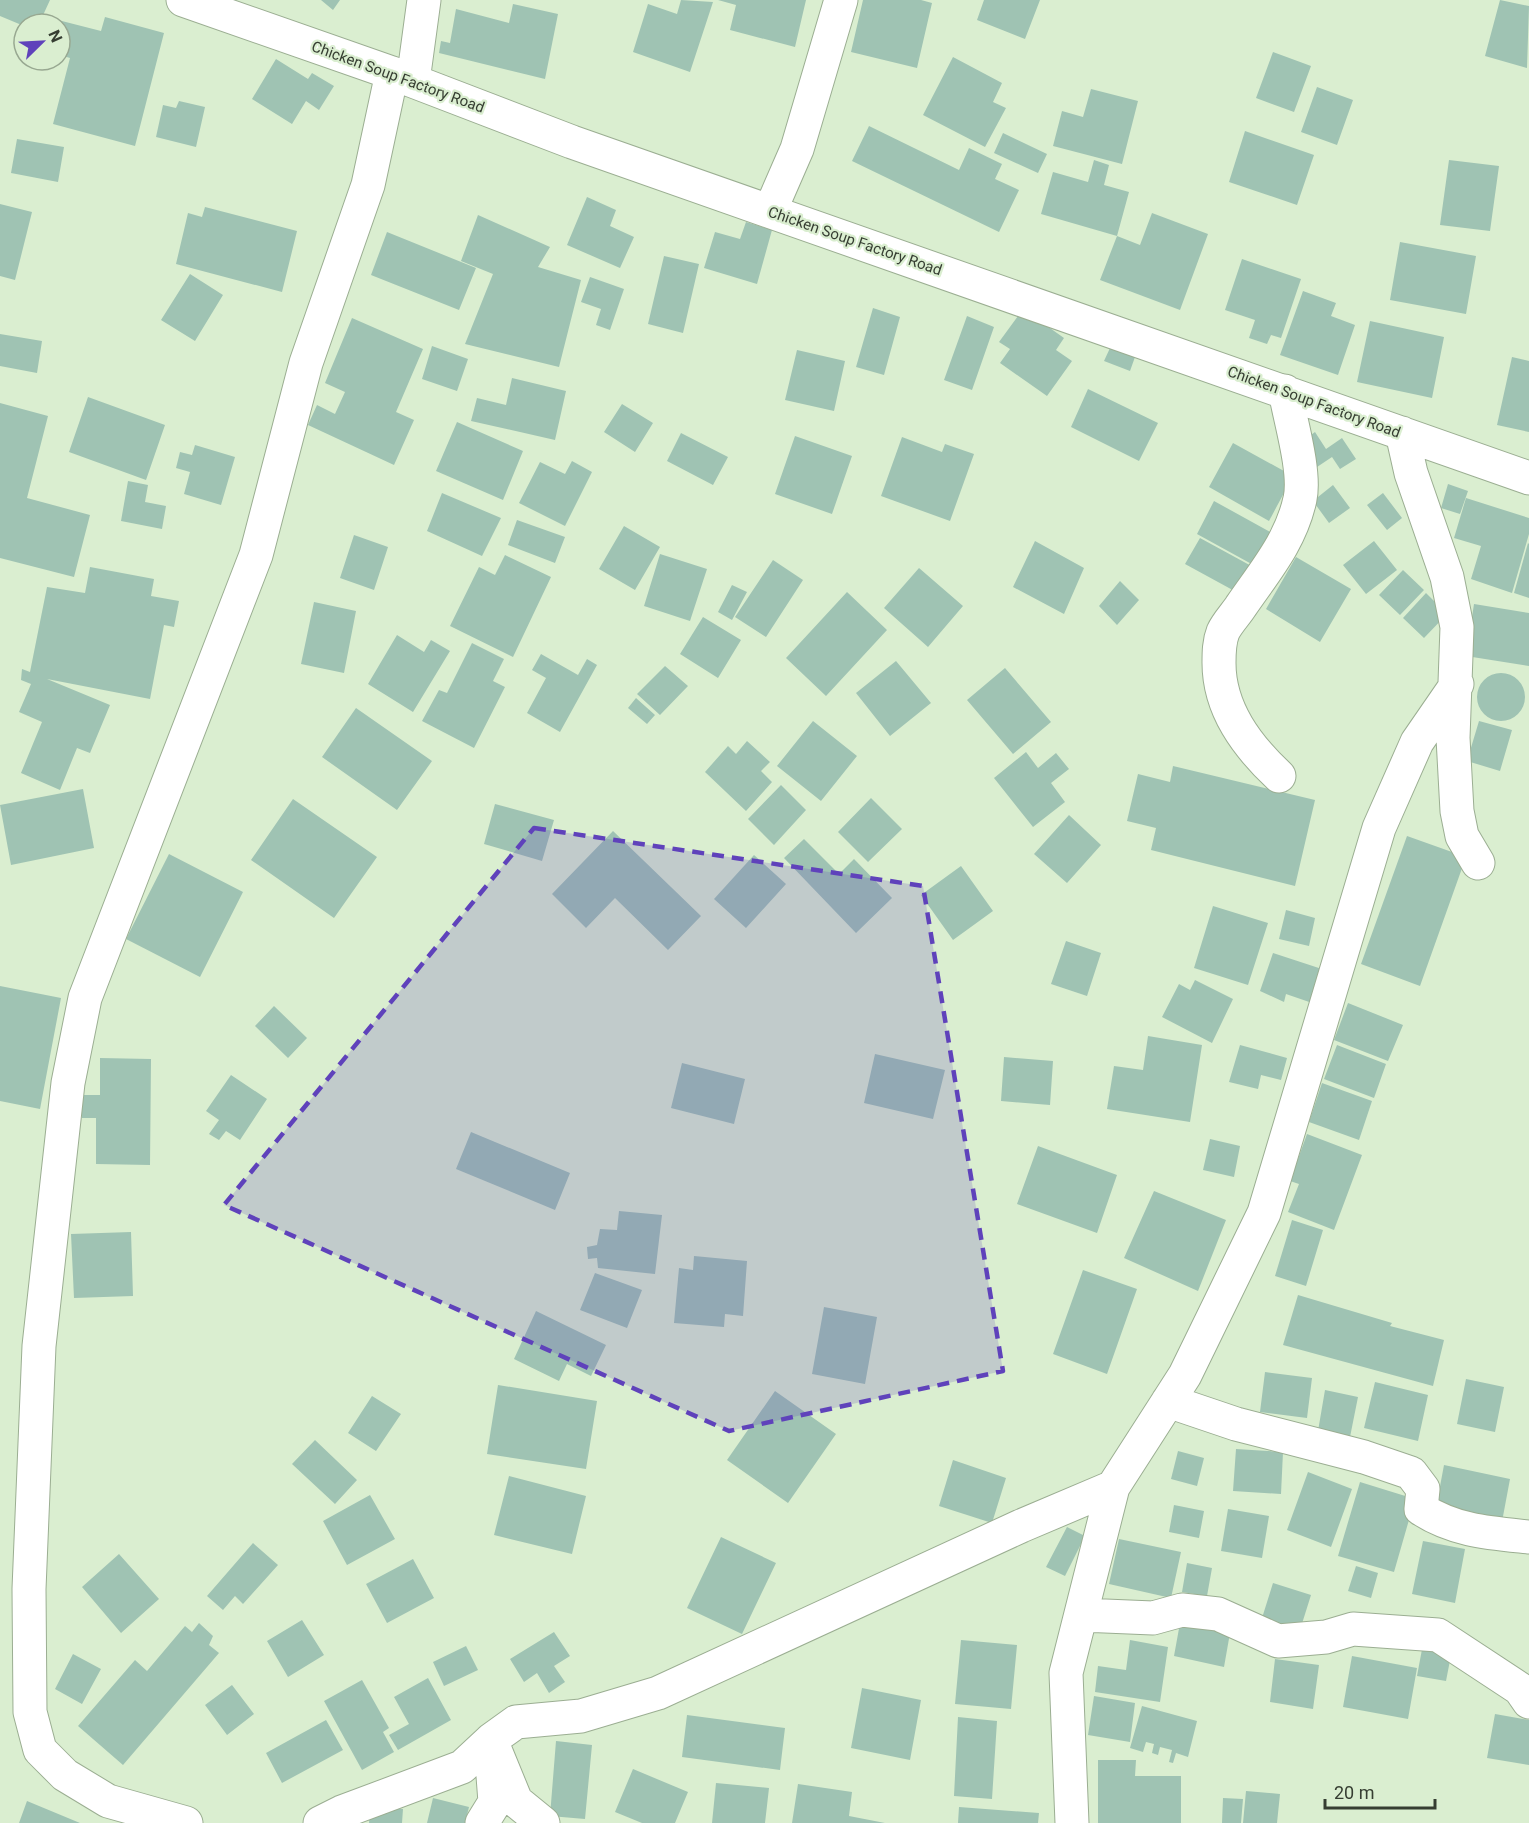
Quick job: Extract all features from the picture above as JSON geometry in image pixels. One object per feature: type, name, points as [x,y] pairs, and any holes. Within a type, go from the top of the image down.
[{"type":"street","name":"Chicken Soup Factory Road","points":[[183,0],[403,77],[572,142],[1529,478]]},
{"type":"street","points":[[186,1823],[108,1801],[65,1775],[40,1750],[30,1712],[29,1589],[39,1346],[68,1083],[85,998],[256,555],[306,363],[368,185],[403,77],[424,0]]},
{"type":"street","points":[[770,211],[797,149],[840,0]]},
{"type":"street","points":[[1279,776],[1263,761],[1225,705],[1219,679],[1219,648],[1223,632],[1278,555],[1292,529],[1301,496],[1298,456],[1285,391]]},
{"type":"street","points":[[1402,433],[1411,473],[1447,577],[1457,627],[1457,684],[1453,738],[1457,811],[1462,836],[1478,862]]},
{"type":"street","points":[[1072,1823],[1066,1673],[1113,1487],[1185,1375],[1264,1213],[1379,828],[1417,742],[1457,684]]},
{"type":"street","points":[[1168,1401],[1236,1424],[1353,1454],[1411,1473],[1423,1489],[1421,1509],[1441,1522],[1489,1533],[1529,1537]]},
{"type":"street","points":[[320,1823],[342,1812],[462,1767],[491,1740],[516,1722],[581,1716],[658,1693],[1021,1526],[1113,1487]]},
{"type":"street","points":[[1081,1615],[1153,1618],[1182,1610],[1218,1614],[1278,1641],[1326,1637],[1353,1629],[1438,1635],[1520,1689],[1529,1702]]},
{"type":"street","points":[[482,1823],[495,1802],[491,1740]]},
{"type":"street","points":[[491,1740],[516,1802],[543,1823]]},
{"type":"highlighted area","points":[[534,828],[923,886],[1003,1371],[729,1431],[224,1205]]},
{"type":"building","points":[[0,0],[50,0],[44,12],[12,12],[12,21],[0,16]]},
{"type":"building","points":[[321,0],[340,0],[333,10]]},
{"type":"building","points":[[681,0],[713,2],[690,72],[633,52],[648,4],[677,14]]},
{"type":"building","points":[[718,0],[806,0],[795,47],[730,30],[736,5]]},
{"type":"building","points":[[863,0],[921,0],[932,3],[917,68],[851,52]]},
{"type":"building","points":[[984,0],[1040,0],[1025,39],[977,20]]},
{"type":"building","points":[[1500,0],[1529,6],[1527,68],[1485,56]]},
{"type":"building","points":[[513,4],[558,14],[545,79],[439,53],[441,41],[450,43],[456,9],[509,23]]},
{"type":"building","points":[[105,17],[164,33],[135,146],[53,124],[66,72],[72,72],[72,24],[101,31]]},
{"type":"building","points":[[1273,52],[1311,66],[1294,112],[1256,98]]},
{"type":"building","points":[[953,57],[1002,83],[993,102],[1006,108],[985,147],[923,115]]},
{"type":"building","points":[[276,59],[308,79],[312,73],[334,86],[319,110],[306,101],[292,124],[252,99]]},
{"type":"building","points":[[1317,87],[1353,100],[1337,145],[1301,132]]},
{"type":"building","points":[[1091,89],[1138,101],[1122,164],[1053,146],[1062,111],[1083,117]]},
{"type":"building","points":[[179,101],[205,107],[196,147],[156,137],[163,105],[176,108]]},
{"type":"building","points":[[869,126],[959,170],[969,148],[1002,164],[995,179],[1019,190],[999,232],[852,161]]},
{"type":"building","points":[[1245,131],[1314,155],[1297,205],[1229,182]]},
{"type":"building","points":[[1003,133],[1047,154],[1038,173],[994,153]]},
{"type":"building","points":[[17,139],[64,147],[58,182],[11,173]]},
{"type":"building","points":[[1094,160],[1109,165],[1104,185],[1129,192],[1117,236],[1041,214],[1053,172],[1088,182]]},
{"type":"building","points":[[1449,160],[1499,166],[1490,231],[1440,225]]},
{"type":"building","points":[[587,197],[616,210],[610,226],[634,237],[620,268],[567,245]]},
{"type":"building","points":[[0,204],[32,212],[15,280],[0,276]]},
{"type":"building","points":[[205,207],[297,231],[282,292],[176,264],[188,213],[202,217]]},
{"type":"building","points":[[1152,213],[1208,234],[1180,310],[1100,280],[1117,236],[1140,245]]},
{"type":"building","points":[[478,215],[550,247],[538,267],[581,280],[559,367],[465,344],[493,274],[461,261]]},
{"type":"building","points":[[746,222],[772,230],[757,284],[704,268],[715,232],[740,239]]},
{"type":"building","points":[[387,232],[476,268],[459,310],[371,275]]},
{"type":"building","points":[[1400,242],[1476,256],[1466,314],[1390,300]]},
{"type":"building","points":[[664,256],[699,264],[683,333],[648,324]]},
{"type":"building","points":[[1242,259],[1301,279],[1281,338],[1271,335],[1267,344],[1249,338],[1255,320],[1225,310]]},
{"type":"building","points":[[190,274],[223,295],[195,341],[161,320]]},
{"type":"building","points":[[590,277],[624,289],[610,330],[596,325],[601,309],[581,302]]},
{"type":"building","points":[[1303,291],[1336,303],[1331,316],[1355,325],[1338,375],[1280,355]]},
{"type":"building","points":[[873,308],[900,317],[884,375],[856,367]]},
{"type":"building","points":[[1023,309],[1064,338],[1056,350],[1072,361],[1047,396],[1000,363],[1010,349],[999,342]]},
{"type":"building","points":[[967,316],[994,327],[972,390],[944,380]]},
{"type":"building","points":[[352,318],[423,349],[396,412],[414,420],[394,465],[308,425],[317,405],[335,414],[345,392],[325,383]]},
{"type":"building","points":[[1370,321],[1444,337],[1432,398],[1357,382]]},
{"type":"building","points":[[0,334],[42,341],[37,373],[0,366]]},
{"type":"building","points":[[432,346],[468,359],[457,391],[422,379]]},
{"type":"building","points":[[1110,348],[1135,357],[1130,371],[1104,361]]},
{"type":"building","points":[[797,350],[845,361],[834,411],[785,400]]},
{"type":"building","points":[[1512,357],[1529,361],[1529,432],[1497,425]]},
{"type":"building","points":[[512,378],[566,391],[555,440],[471,421],[477,398],[506,405]]},
{"type":"building","points":[[1088,389],[1158,423],[1139,461],[1071,427]]},
{"type":"building","points":[[88,397],[165,425],[146,480],[69,452]]},
{"type":"building","points":[[0,403],[48,416],[27,498],[90,515],[74,577],[0,558]]},
{"type":"building","points":[[622,404],[653,423],[635,452],[604,432]]},
{"type":"building","points":[[457,422],[523,451],[503,500],[436,471]]},
{"type":"building","points":[[1315,432],[1326,449],[1342,438],[1356,459],[1340,469],[1332,457],[1317,467],[1300,443]]},
{"type":"building","points":[[681,433],[728,457],[713,485],[667,461]]},
{"type":"building","points":[[795,436],[852,456],[832,514],[775,494]]},
{"type":"building","points":[[902,437],[942,452],[945,444],[974,454],[950,521],[881,496]]},
{"type":"building","points":[[1233,443],[1293,476],[1269,521],[1209,487]]},
{"type":"building","points":[[195,445],[235,457],[221,505],[184,494],[190,472],[176,468],[180,452],[192,455]]},
{"type":"building","points":[[572,461],[592,472],[565,526],[519,503],[540,462],[565,474]]},
{"type":"building","points":[[128,481],[148,485],[145,502],[166,506],[162,529],[121,521]]},
{"type":"building","points":[[1448,484],[1468,491],[1460,514],[1441,508]]},
{"type":"building","points":[[1333,485],[1350,508],[1329,523],[1313,501]]},
{"type":"building","points":[[442,493],[501,518],[482,556],[427,531]]},
{"type":"building","points":[[1383,493],[1402,518],[1387,530],[1367,505]]},
{"type":"building","points":[[1466,498],[1529,518],[1529,534],[1512,593],[1471,579],[1481,546],[1454,538]]},
{"type":"building","points":[[1214,501],[1274,534],[1257,567],[1197,534]]},
{"type":"building","points":[[517,520],[565,537],[555,563],[508,545]]},
{"type":"building","points":[[624,526],[660,547],[635,590],[599,569]]},
{"type":"building","points":[[354,535],[388,547],[374,590],[340,578]]},
{"type":"building","points":[[1200,538],[1255,568],[1240,594],[1185,564]]},
{"type":"building","points":[[1035,541],[1084,568],[1064,614],[1013,587]]},
{"type":"building","points":[[1374,541],[1397,570],[1366,594],[1343,565]]},
{"type":"building","points":[[1529,544],[1529,598],[1514,593]]},
{"type":"building","points":[[660,554],[707,569],[690,621],[644,606]]},
{"type":"building","points":[[505,555],[551,577],[513,657],[450,626],[479,567],[495,575]]},
{"type":"building","points":[[1296,557],[1351,589],[1320,642],[1266,609]]},
{"type":"building","points":[[773,560],[803,580],[766,637],[735,617]]},
{"type":"building","points":[[90,567],[154,579],[151,596],[179,601],[174,627],[164,625],[150,699],[47,679],[110,705],[90,753],[77,748],[60,790],[21,773],[42,722],[19,712],[31,684],[21,680],[22,669],[30,672],[47,587],[85,593]]},
{"type":"building","points":[[919,568],[963,606],[928,647],[884,608]]},
{"type":"building","points":[[1403,570],[1424,590],[1400,615],[1379,595]]},
{"type":"building","points":[[1120,581],[1139,600],[1117,625],[1099,606]]},
{"type":"building","points":[[732,585],[747,592],[732,620],[718,612]]},
{"type":"building","points":[[847,592],[887,630],[826,696],[786,658]]},
{"type":"building","points":[[1426,593],[1447,614],[1424,638],[1403,618]]},
{"type":"building","points":[[314,602],[356,611],[344,673],[301,664]]},
{"type":"building","points":[[1474,604],[1529,613],[1529,666],[1466,656]]},
{"type":"building","points":[[703,617],[741,640],[718,678],[680,654]]},
{"type":"building","points":[[397,635],[424,652],[431,640],[450,651],[413,712],[368,684]]},
{"type":"building","points":[[472,643],[504,659],[493,681],[505,687],[474,748],[422,721],[439,690],[447,693]]},
{"type":"building","points":[[541,654],[578,675],[587,659],[597,665],[560,732],[527,713],[546,678],[532,670]]},
{"type":"building","points":[[896,661],[931,703],[890,736],[856,693]]},
{"type":"building","points":[[665,666],[688,686],[660,715],[637,694]]},
{"type":"building","points":[[1005,668],[1051,722],[1013,754],[967,700]]},
{"type":"building","points":[[1501,673],[1518,680],[1525,697],[1518,714],[1501,721],[1484,714],[1477,697],[1484,680]]},
{"type":"building","points":[[636,698],[655,715],[647,724],[628,708]]},
{"type":"building","points":[[356,708],[432,761],[397,810],[322,757]]},
{"type":"building","points":[[813,721],[857,756],[821,801],[777,766]]},
{"type":"building","points":[[1479,721],[1512,730],[1500,771],[1467,761]]},
{"type":"building","points":[[747,741],[770,762],[761,771],[772,782],[746,811],[705,772],[728,746],[736,754]]},
{"type":"building","points":[[1026,752],[1038,768],[1056,753],[1069,769],[1051,783],[1065,802],[1033,827],[994,778]]},
{"type":"building","points":[[1173,766],[1315,800],[1295,886],[1151,850],[1156,828],[1127,821],[1138,774],[1170,782]]},
{"type":"building","points":[[781,785],[806,810],[774,845],[748,819]]},
{"type":"building","points":[[83,789],[94,848],[11,865],[0,805]]},
{"type":"building","points":[[871,798],[902,829],[868,862],[838,832]]},
{"type":"building","points":[[293,799],[377,857],[334,918],[251,860]]},
{"type":"building","points":[[495,804],[554,820],[542,861],[484,844]]},
{"type":"building","points":[[1069,815],[1101,845],[1067,883],[1034,854]]},
{"type":"building","points":[[613,831],[701,916],[668,950],[615,898],[586,928],[552,894]]},
{"type":"building","points":[[1407,836],[1466,857],[1420,986],[1361,964]]},
{"type":"building","points":[[804,839],[839,874],[854,859],[892,898],[856,933],[784,858]]},
{"type":"building","points":[[169,854],[243,892],[200,977],[126,939]]},
{"type":"building","points":[[754,855],[786,884],[746,928],[714,899]]},
{"type":"building","points":[[961,866],[993,911],[953,940],[921,895]]},
{"type":"building","points":[[1213,906],[1268,923],[1248,985],[1194,968]]},
{"type":"building","points":[[1286,910],[1315,918],[1309,946],[1279,939]]},
{"type":"building","points":[[1066,941],[1101,953],[1087,996],[1051,984]]},
{"type":"building","points":[[1273,953],[1328,971],[1318,1005],[1286,994],[1284,1002],[1260,991]]},
{"type":"building","points":[[1195,980],[1233,999],[1212,1043],[1162,1017],[1179,984],[1190,990]]},
{"type":"building","points":[[0,986],[61,998],[40,1109],[0,1101]]},
{"type":"building","points":[[1348,1003],[1403,1025],[1388,1061],[1334,1040]]},
{"type":"building","points":[[274,1006],[307,1038],[288,1058],[255,1026]]},
{"type":"building","points":[[1148,1036],[1202,1045],[1190,1122],[1107,1109],[1114,1066],[1143,1070]]},
{"type":"building","points":[[1240,1045],[1287,1058],[1281,1080],[1261,1075],[1258,1089],[1229,1082]]},
{"type":"building","points":[[1337,1045],[1386,1064],[1374,1098],[1324,1079]]},
{"type":"building","points":[[875,1054],[945,1070],[933,1119],[864,1103]]},
{"type":"building","points":[[1004,1057],[1053,1061],[1050,1105],[1001,1101]]},
{"type":"building","points":[[100,1058],[151,1059],[150,1165],[96,1164],[96,1118],[82,1118],[82,1095],[100,1095]]},
{"type":"building","points":[[682,1063],[745,1079],[734,1124],[671,1108]]},
{"type":"building","points":[[231,1075],[267,1099],[240,1140],[226,1131],[219,1140],[209,1134],[219,1120],[206,1111]]},
{"type":"building","points":[[1322,1083],[1372,1101],[1359,1140],[1309,1122]]},
{"type":"building","points":[[471,1132],[570,1173],[555,1210],[456,1169]]},
{"type":"building","points":[[1307,1134],[1362,1155],[1334,1230],[1288,1212],[1299,1184],[1290,1181]]},
{"type":"building","points":[[1210,1139],[1240,1146],[1234,1177],[1203,1170]]},
{"type":"building","points":[[1038,1146],[1117,1175],[1097,1233],[1017,1204]]},
{"type":"building","points":[[1154,1191],[1226,1220],[1198,1291],[1124,1258]]},
{"type":"building","points":[[619,1211],[662,1215],[655,1274],[598,1268],[597,1258],[588,1259],[587,1247],[597,1245],[600,1229],[617,1230]]},
{"type":"building","points":[[1292,1220],[1323,1230],[1306,1286],[1275,1276]]},
{"type":"building","points":[[131,1232],[133,1296],[74,1298],[71,1234]]},
{"type":"building","points":[[694,1256],[747,1261],[743,1316],[725,1314],[724,1327],[674,1323],[679,1268],[693,1270]]},
{"type":"building","points":[[1083,1270],[1137,1289],[1107,1374],[1053,1354]]},
{"type":"building","points":[[595,1273],[642,1290],[627,1328],[580,1310]]},
{"type":"building","points":[[1298,1295],[1392,1323],[1390,1326],[1444,1340],[1433,1386],[1283,1345]]},
{"type":"building","points":[[824,1307],[877,1317],[865,1384],[812,1374]]},
{"type":"building","points":[[536,1311],[606,1345],[591,1376],[567,1364],[559,1381],[514,1359]]},
{"type":"building","points":[[1265,1372],[1312,1378],[1307,1418],[1260,1412]]},
{"type":"building","points":[[1466,1379],[1504,1387],[1495,1432],[1457,1424]]},
{"type":"building","points":[[1375,1382],[1428,1395],[1418,1441],[1364,1428]]},
{"type":"building","points":[[498,1385],[597,1401],[586,1469],[487,1454]]},
{"type":"building","points":[[1325,1390],[1358,1397],[1350,1437],[1318,1431]]},
{"type":"building","points":[[775,1391],[836,1434],[788,1503],[727,1460]]},
{"type":"building","points":[[372,1396],[401,1414],[376,1451],[348,1433]]},
{"type":"building","points":[[315,1440],[357,1480],[335,1504],[292,1464]]},
{"type":"building","points":[[1236,1449],[1283,1452],[1281,1494],[1233,1491]]},
{"type":"building","points":[[1178,1451],[1204,1458],[1197,1486],[1171,1479]]},
{"type":"building","points":[[953,1460],[1006,1478],[992,1523],[939,1506]]},
{"type":"building","points":[[1444,1465],[1510,1479],[1501,1527],[1435,1513]]},
{"type":"building","points":[[1308,1472],[1352,1489],[1331,1547],[1287,1530]]},
{"type":"building","points":[[509,1476],[586,1496],[572,1554],[494,1535]]},
{"type":"building","points":[[1360,1482],[1415,1499],[1394,1572],[1338,1556]]},
{"type":"building","points":[[370,1495],[395,1539],[347,1565],[323,1521]]},
{"type":"building","points":[[1174,1505],[1204,1511],[1199,1538],[1169,1532]]},
{"type":"building","points":[[1228,1509],[1269,1516],[1262,1558],[1221,1551]]},
{"type":"building","points":[[1067,1527],[1085,1536],[1065,1576],[1046,1567]]},
{"type":"building","points":[[721,1537],[776,1563],[742,1634],[687,1608]]},
{"type":"building","points":[[1119,1539],[1181,1552],[1171,1598],[1109,1584]]},
{"type":"building","points":[[1423,1541],[1465,1549],[1455,1603],[1412,1594]]},
{"type":"building","points":[[253,1543],[278,1565],[243,1604],[235,1596],[223,1610],[207,1596]]},
{"type":"building","points":[[119,1554],[159,1599],[121,1633],[82,1587]]},
{"type":"building","points":[[413,1559],[434,1598],[387,1623],[366,1584]]},
{"type":"building","points":[[1187,1563],[1212,1568],[1207,1596],[1182,1592]]},
{"type":"building","points":[[1356,1566],[1378,1573],[1371,1598],[1348,1591]]},
{"type":"building","points":[[1273,1583],[1311,1595],[1300,1630],[1262,1618]]},
{"type":"building","points":[[302,1620],[324,1655],[288,1677],[267,1641]]},
{"type":"building","points":[[199,1623],[213,1636],[209,1645],[219,1653],[123,1765],[78,1726],[135,1660],[147,1671],[185,1626],[192,1632]]},
{"type":"building","points":[[1180,1623],[1230,1633],[1224,1667],[1174,1656]]},
{"type":"building","points":[[554,1632],[570,1656],[554,1666],[565,1682],[549,1693],[537,1673],[524,1682],[510,1659]]},
{"type":"building","points":[[961,1640],[1017,1645],[1011,1709],[955,1704]]},
{"type":"building","points":[[1130,1640],[1168,1647],[1160,1702],[1095,1692],[1098,1666],[1126,1670]]},
{"type":"building","points":[[1423,1644],[1452,1650],[1446,1681],[1417,1676]]},
{"type":"building","points":[[466,1646],[478,1670],[444,1686],[433,1662]]},
{"type":"building","points":[[73,1654],[101,1669],[82,1704],[55,1689]]},
{"type":"building","points":[[1352,1656],[1417,1668],[1408,1719],[1343,1707]]},
{"type":"building","points":[[1275,1659],[1319,1665],[1313,1709],[1270,1702]]},
{"type":"building","points":[[428,1678],[451,1720],[398,1750],[389,1735],[409,1724],[394,1697]]},
{"type":"building","points":[[362,1680],[389,1728],[383,1732],[394,1752],[362,1770],[324,1701]]},
{"type":"building","points":[[232,1685],[254,1714],[227,1735],[205,1705]]},
{"type":"building","points":[[862,1688],[921,1700],[910,1760],[851,1748]]},
{"type":"building","points":[[1094,1696],[1135,1703],[1130,1742],[1088,1735]]},
{"type":"building","points":[[1142,1706],[1197,1721],[1188,1757],[1176,1753],[1173,1763],[1169,1762],[1172,1750],[1160,1747],[1158,1755],[1152,1753],[1154,1744],[1146,1742],[1143,1752],[1130,1748]]},
{"type":"building","points":[[1495,1714],[1529,1720],[1529,1765],[1487,1758]]},
{"type":"building","points":[[687,1715],[785,1728],[780,1770],[682,1757]]},
{"type":"building","points":[[958,1717],[997,1721],[992,1799],[954,1796]]},
{"type":"building","points":[[326,1720],[343,1750],[282,1783],[266,1753]]},
{"type":"building","points":[[556,1741],[592,1745],[585,1819],[550,1816]]},
{"type":"building","points":[[1098,1760],[1136,1760],[1135,1776],[1181,1776],[1181,1823],[1098,1823]]},
{"type":"building","points":[[633,1769],[688,1792],[675,1823],[642,1823],[615,1812]]},
{"type":"building","points":[[716,1783],[769,1788],[765,1823],[712,1823]]},
{"type":"building","points":[[798,1784],[852,1792],[849,1816],[885,1823],[792,1823]]},
{"type":"building","points":[[1246,1791],[1280,1794],[1277,1823],[1243,1823]]},
{"type":"building","points":[[433,1798],[469,1807],[465,1823],[427,1823]]},
{"type":"building","points":[[1223,1798],[1243,1799],[1241,1823],[1222,1823]]},
{"type":"building","points":[[27,1801],[80,1823],[19,1823]]},
{"type":"building","points":[[370,1806],[403,1809],[402,1823],[369,1823]]},
{"type":"building","points":[[959,1807],[1039,1813],[1038,1823],[958,1823]]}]
